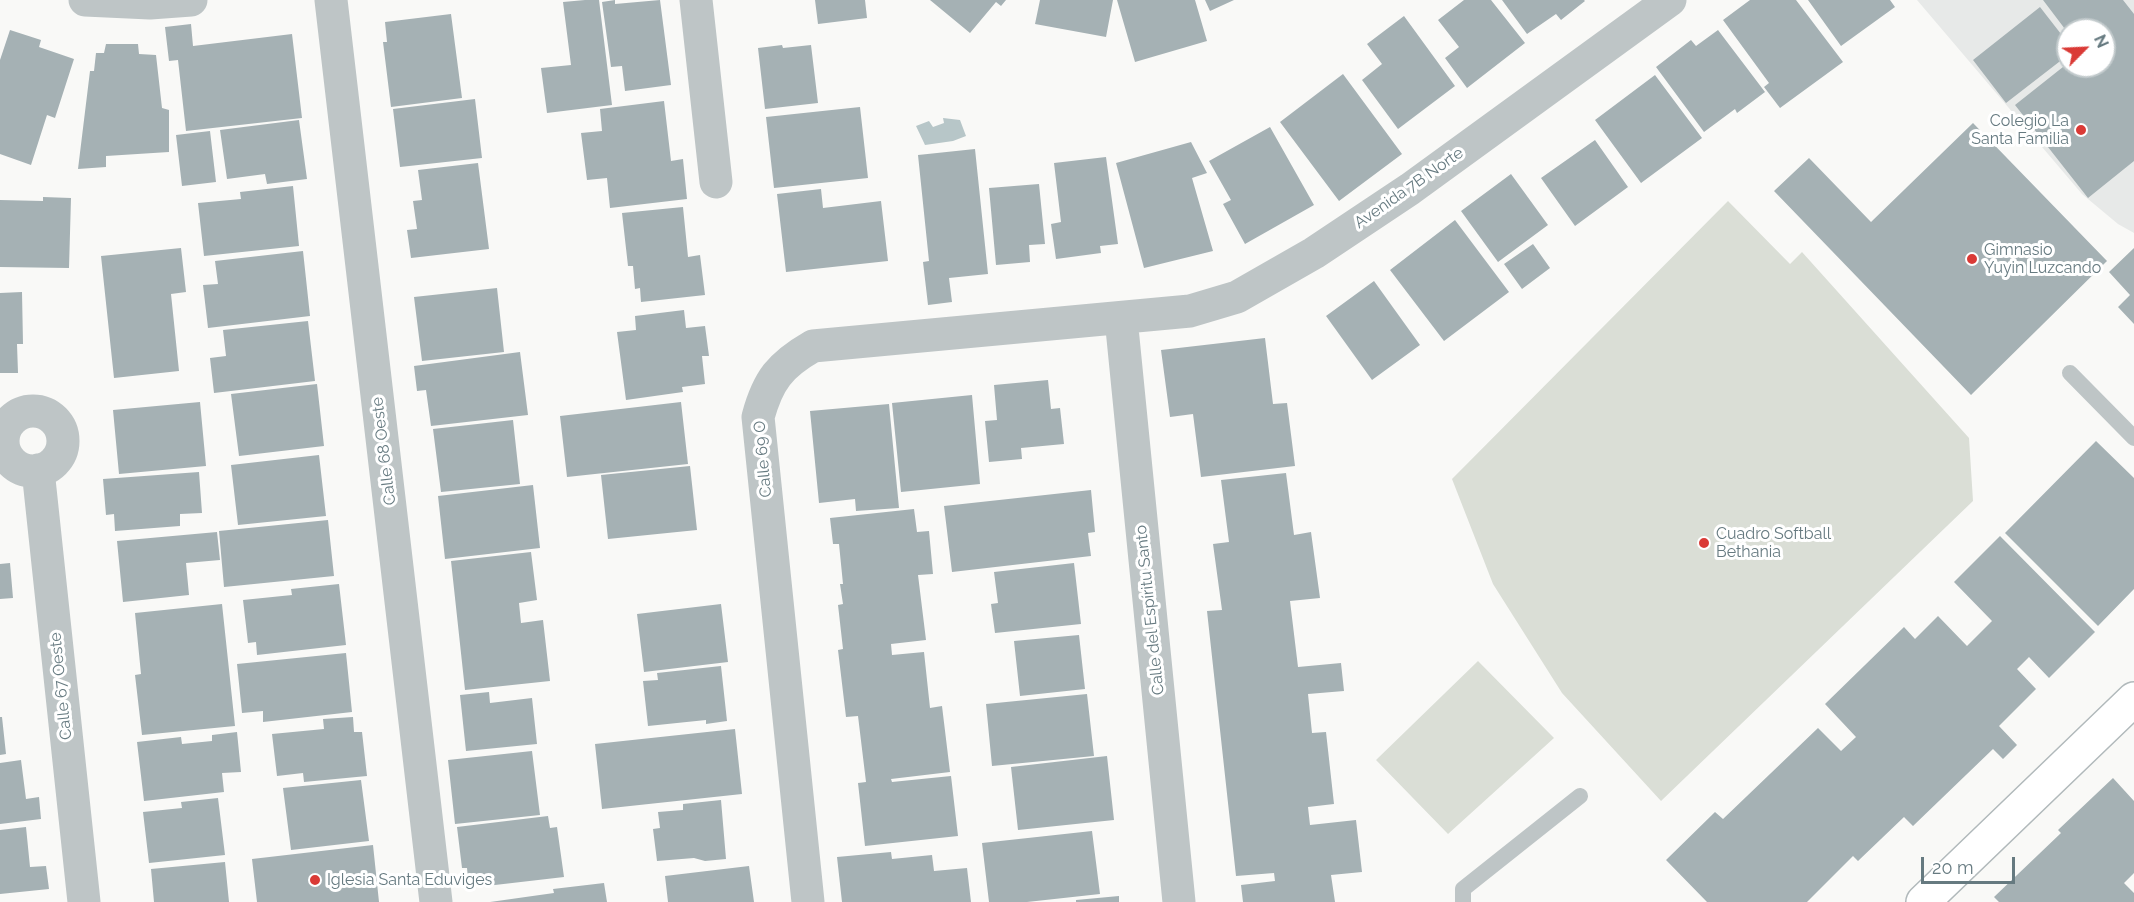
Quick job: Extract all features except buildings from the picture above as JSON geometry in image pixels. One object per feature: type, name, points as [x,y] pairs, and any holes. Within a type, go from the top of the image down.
[{"type":"street","points":[[85,0],[150,3],[191,0]]},
{"type":"street","name":"Calle 68 Oeste","points":[[331,0],[436,902]]},
{"type":"street","points":[[696,0],[716,182]]},
{"type":"street","name":"Avenida 7B Norte","points":[[1121,318],[1191,311],[1237,297],[1314,253],[1410,189],[1670,0]]},
{"type":"street","name":"Calle 69 O","points":[[808,902],[758,417],[765,393],[776,375],[794,356],[813,346],[1121,318]]},
{"type":"street","name":"Calle del Espíritu Santo","points":[[1121,318],[1179,902]]},
{"type":"street","name":"Calle 67 Oeste","points":[[38,470],[84,902]]},
{"type":"street","points":[[1923,902],[2134,699]]},
{"type":"lane","points":[[2070,373],[2134,438]]},
{"type":"lane","points":[[1463,902],[1463,890],[1580,796]]},
{"type":"shaded area","name":"Colegio La Santa Familia","points":[[1917,0],[2134,0],[2134,233],[2118,224],[2082,194]]},
{"type":"shaded area","points":[[943,118],[960,120],[966,136],[953,141],[925,145],[916,126],[929,121],[933,127],[944,123]]},
{"type":"shaded area","name":"Cuadro Softball Bethania","points":[[1728,201],[1790,264],[1802,252],[1969,438],[1973,501],[1661,801],[1562,693],[1493,584],[1452,479]]},
{"type":"shaded area","points":[[1478,661],[1554,738],[1448,834],[1376,760]]},
{"type":"place","name":"Colegio La Santa Familia","points":[[2081,130]]},
{"type":"place","name":"Gimnasio Yuyin Luzcando","points":[[1972,259]]},
{"type":"place","name":"Cuadro Softball Bethania","points":[[1704,543]]},
{"type":"place","name":"Iglesia Santa Eduviges","points":[[315,880]]}]
